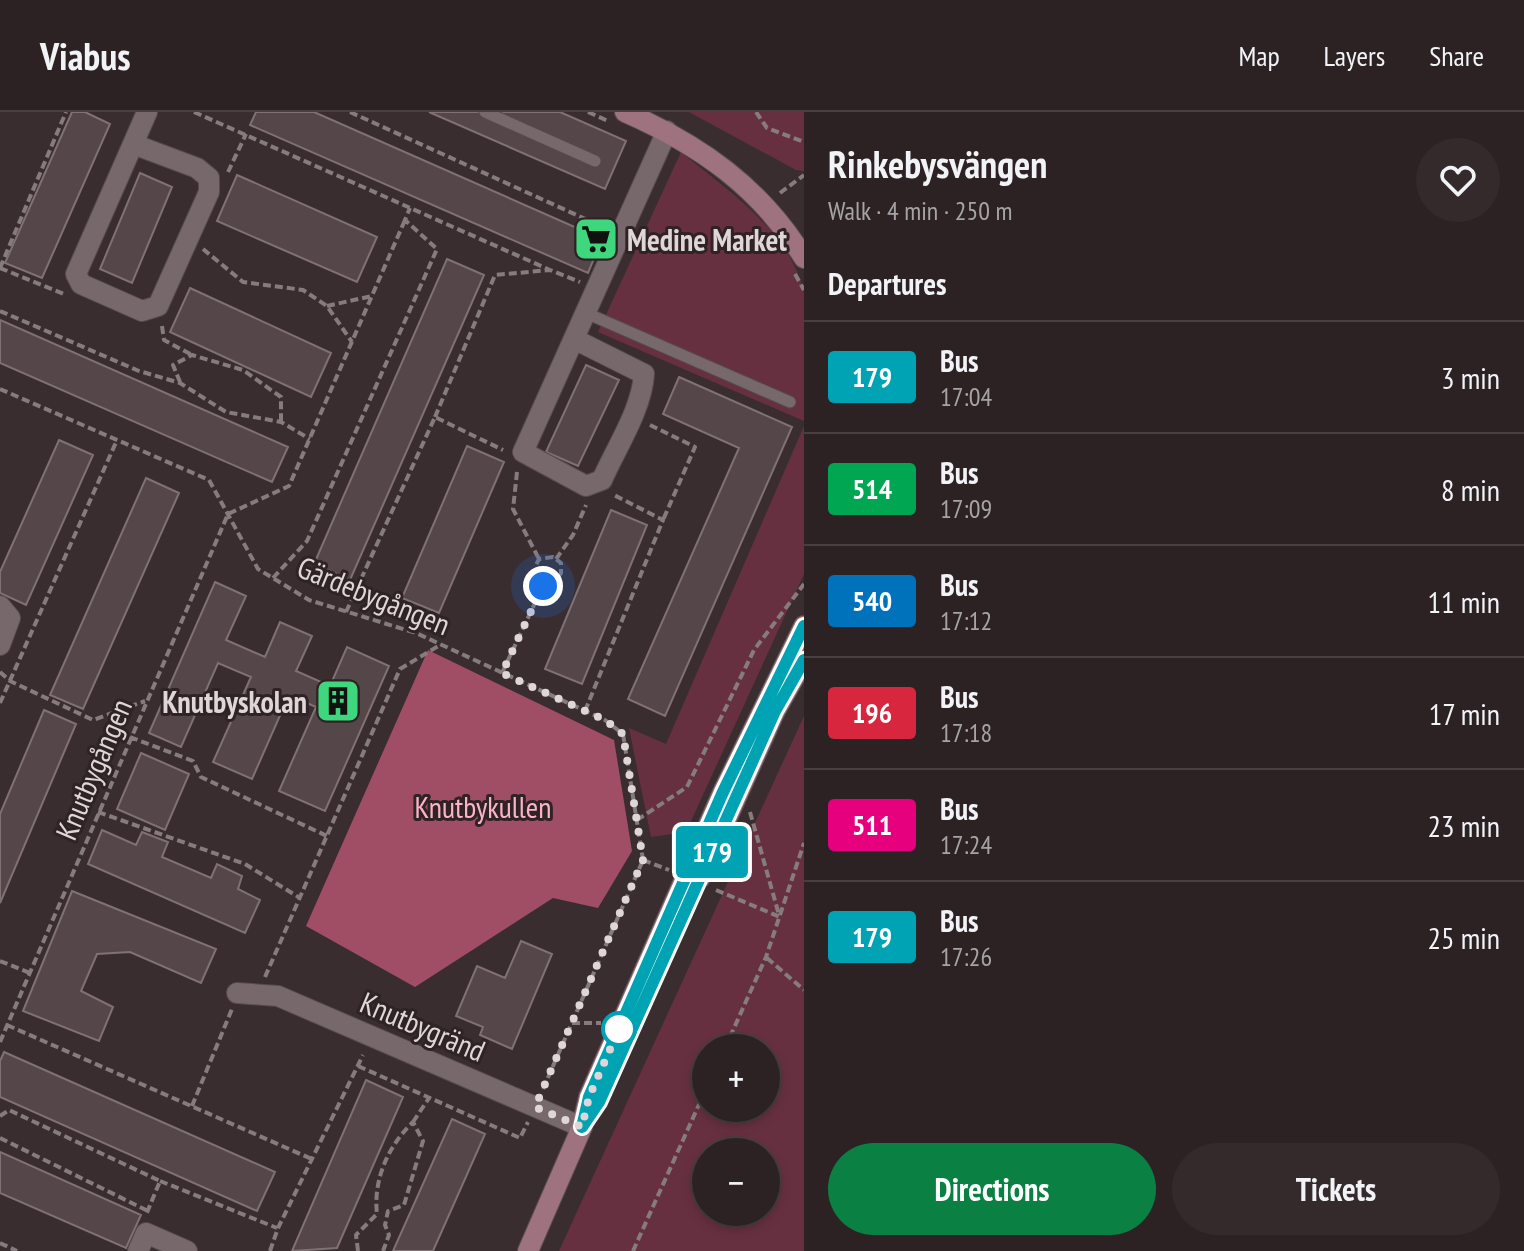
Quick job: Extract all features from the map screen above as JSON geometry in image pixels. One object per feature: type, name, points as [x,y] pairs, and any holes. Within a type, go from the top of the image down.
[{"type":"street","points":[[133,144],[197,168],[209,178],[209,192],[158,306],[142,311],[81,284],[76,274],[147,112]]},
{"type":"street","points":[[625,112],[667,131],[727,169],[767,206],[804,258]]},
{"type":"street","points":[[574,339],[644,374],[643,388],[602,480],[586,486],[523,452],[667,131]]},
{"type":"street","points":[[0,606],[10,618],[0,645]]},
{"type":"street","points":[[528,1251],[582,1127],[589,1097],[717,806],[804,626]]},
{"type":"street","points":[[582,1127],[599,1102],[775,711],[804,660]]},
{"type":"street","name":"Knutbygränd","points":[[247,993],[278,996],[582,1127]]},
{"type":"street","points":[[138,1251],[146,1233],[187,1251]]},
{"type":"lane","points":[[485,112],[595,161]]},
{"type":"lane","points":[[586,313],[790,402]]},
{"type":"path","points":[[66,112],[0,268],[69,296],[81,284]]},
{"type":"path","points":[[194,112],[597,288]]},
{"type":"path","points":[[350,112],[621,235]]},
{"type":"path","points":[[756,112],[767,128],[804,142]]},
{"type":"path","points":[[209,178],[227,173],[246,134]]},
{"type":"path","points":[[778,195],[804,175]]},
{"type":"path","points":[[228,514],[289,486],[410,208]]},
{"type":"path","points":[[273,578],[307,541],[437,249],[405,220]]},
{"type":"path","points":[[188,238],[243,282],[303,290],[327,306],[352,342]]},
{"type":"path","points":[[346,612],[435,417],[495,275],[550,270]]},
{"type":"path","points":[[327,306],[372,296]]},
{"type":"path","points":[[158,306],[164,340],[192,355],[243,370],[281,397],[281,422]]},
{"type":"path","points":[[0,311],[139,371],[180,383],[226,412],[281,422],[310,439]]},
{"type":"path","points":[[180,383],[173,365],[192,355]]},
{"type":"path","name":"Gärdebygången","points":[[0,389],[209,480],[258,569],[309,600],[440,645],[585,711],[623,734],[643,860]]},
{"type":"path","points":[[585,711],[695,447],[631,416]]},
{"type":"path","points":[[435,417],[506,451],[523,452],[514,483],[513,509],[539,559],[535,572],[543,586]]},
{"type":"path","points":[[0,703],[117,440]]},
{"type":"path","points":[[556,559],[573,535],[594,485],[663,520]]},
{"type":"path","name":"Knutbygången","points":[[0,1042],[228,514]]},
{"type":"path","points":[[539,559],[556,559]]},
{"type":"path","points":[[502,673],[543,586],[554,583],[561,573],[556,559]]},
{"type":"path","points":[[637,820],[687,787],[754,650],[804,584]]},
{"type":"path","points":[[192,1106],[247,993],[300,898],[400,669],[440,645]]},
{"type":"path","points":[[0,672],[10,681],[93,720],[145,701]]},
{"type":"path","points":[[130,737],[193,761],[201,777],[327,836]]},
{"type":"path","points":[[750,810],[780,917]]},
{"type":"path","points":[[98,812],[245,864],[300,898]]},
{"type":"path","points":[[731,1034],[766,957],[804,843]]},
{"type":"path","points":[[358,1066],[520,1138],[643,860],[675,873]]},
{"type":"path","points":[[713,888],[780,917]]},
{"type":"path","points":[[766,957],[804,990]]},
{"type":"path","points":[[0,961],[30,973]]},
{"type":"path","points":[[572,1023],[605,1023]]},
{"type":"path","points":[[7,1025],[314,1160]]},
{"type":"path","points":[[270,1251],[278,1228],[314,1160],[371,1037]]},
{"type":"path","points":[[358,1251],[356,1235],[377,1214],[374,1190],[398,1136],[413,1122],[429,1098]]},
{"type":"path","points":[[0,1116],[9,1110],[160,1181],[278,1228]]},
{"type":"path","points":[[633,1251],[692,1120]]},
{"type":"path","points":[[383,1251],[389,1235],[385,1225],[388,1211],[404,1205],[423,1141],[413,1122]]},
{"type":"path","points":[[0,1138],[146,1210],[160,1181]]},
{"type":"path","points":[[0,1243],[17,1251]]},
{"type":"shaded area","points":[[689,112],[804,112],[804,171],[796,170]]},
{"type":"shaded area","points":[[681,152],[736,197],[771,231],[797,271],[804,293],[804,421],[598,332]]},
{"type":"shaded area","points":[[804,426],[804,574],[686,832],[651,837],[629,728],[666,744]]},
{"type":"shaded area","points":[[804,716],[804,1251],[559,1251]]},
{"type":"green space","name":"Knutbykullen","points":[[428,650],[614,740],[632,851],[598,908],[553,898],[415,987],[306,926]]},
{"type":"building","points":[[72,112],[85,112],[110,124],[42,278],[5,263]]},
{"type":"building","points":[[256,112],[314,112],[602,239],[588,273],[250,125]]},
{"type":"building","points":[[429,112],[560,112],[626,141],[605,189]]},
{"type":"building","points":[[140,173],[172,187],[132,283],[100,269]]},
{"type":"building","points":[[237,175],[377,237],[357,282],[217,221]]},
{"type":"building","points":[[447,259],[484,275],[350,580],[314,564]]},
{"type":"building","points":[[190,288],[331,353],[311,397],[170,332]]},
{"type":"building","points":[[0,320],[288,447],[272,482],[0,363]]},
{"type":"building","points":[[586,365],[619,380],[578,466],[546,452]]},
{"type":"building","points":[[679,377],[792,427],[665,716],[628,699],[739,448],[663,414]]},
{"type":"building","points":[[59,440],[93,455],[26,605],[0,593],[0,572]]},
{"type":"building","points":[[467,446],[504,462],[439,613],[402,598]]},
{"type":"building","points":[[146,478],[179,493],[83,709],[50,695]]},
{"type":"building","points":[[611,510],[647,525],[582,684],[545,669]]},
{"type":"building","name":"Knutbyskolan","points":[[215,582],[246,596],[226,640],[265,657],[280,622],[312,636],[296,671],[330,686],[347,647],[389,666],[325,811],[279,791],[316,707],[289,695],[252,779],[213,762],[251,677],[218,663],[181,747],[149,733]]},
{"type":"building","points":[[44,710],[76,724],[0,903],[0,814]]},
{"type":"building","points":[[141,753],[189,774],[165,830],[117,809]]},
{"type":"building","points":[[102,830],[136,845],[142,832],[168,842],[162,857],[211,878],[217,864],[242,876],[238,889],[260,900],[245,933],[88,864]]},
{"type":"building","points":[[72,891],[216,949],[201,983],[130,952],[97,954],[81,991],[113,1007],[99,1041],[23,1011]]},
{"type":"building","points":[[521,941],[552,954],[512,1049],[480,1035],[483,1027],[456,1016],[477,966],[505,978]]},
{"type":"building","points":[[4,1052],[275,1172],[257,1211],[0,1097],[0,1061]]},
{"type":"building","points":[[366,1080],[403,1097],[337,1248],[292,1251]]},
{"type":"building","points":[[452,1119],[485,1134],[433,1251],[393,1251]]},
{"type":"building","points":[[0,1152],[141,1215],[126,1248],[0,1193]]},
{"type":"bus line","name":"179","points":[[804,626],[723,792],[589,1097],[582,1127],[599,1102],[775,711],[804,660]]},
{"type":"place","name":"Medine Market","points":[[596,239]]},
{"type":"place","name":"Knutbyskolan","points":[[338,701]]},
{"type":"route","points":[[543,586],[502,673],[605,720],[623,734],[643,860],[535,1107],[582,1127],[589,1097],[619,1029]]}]
